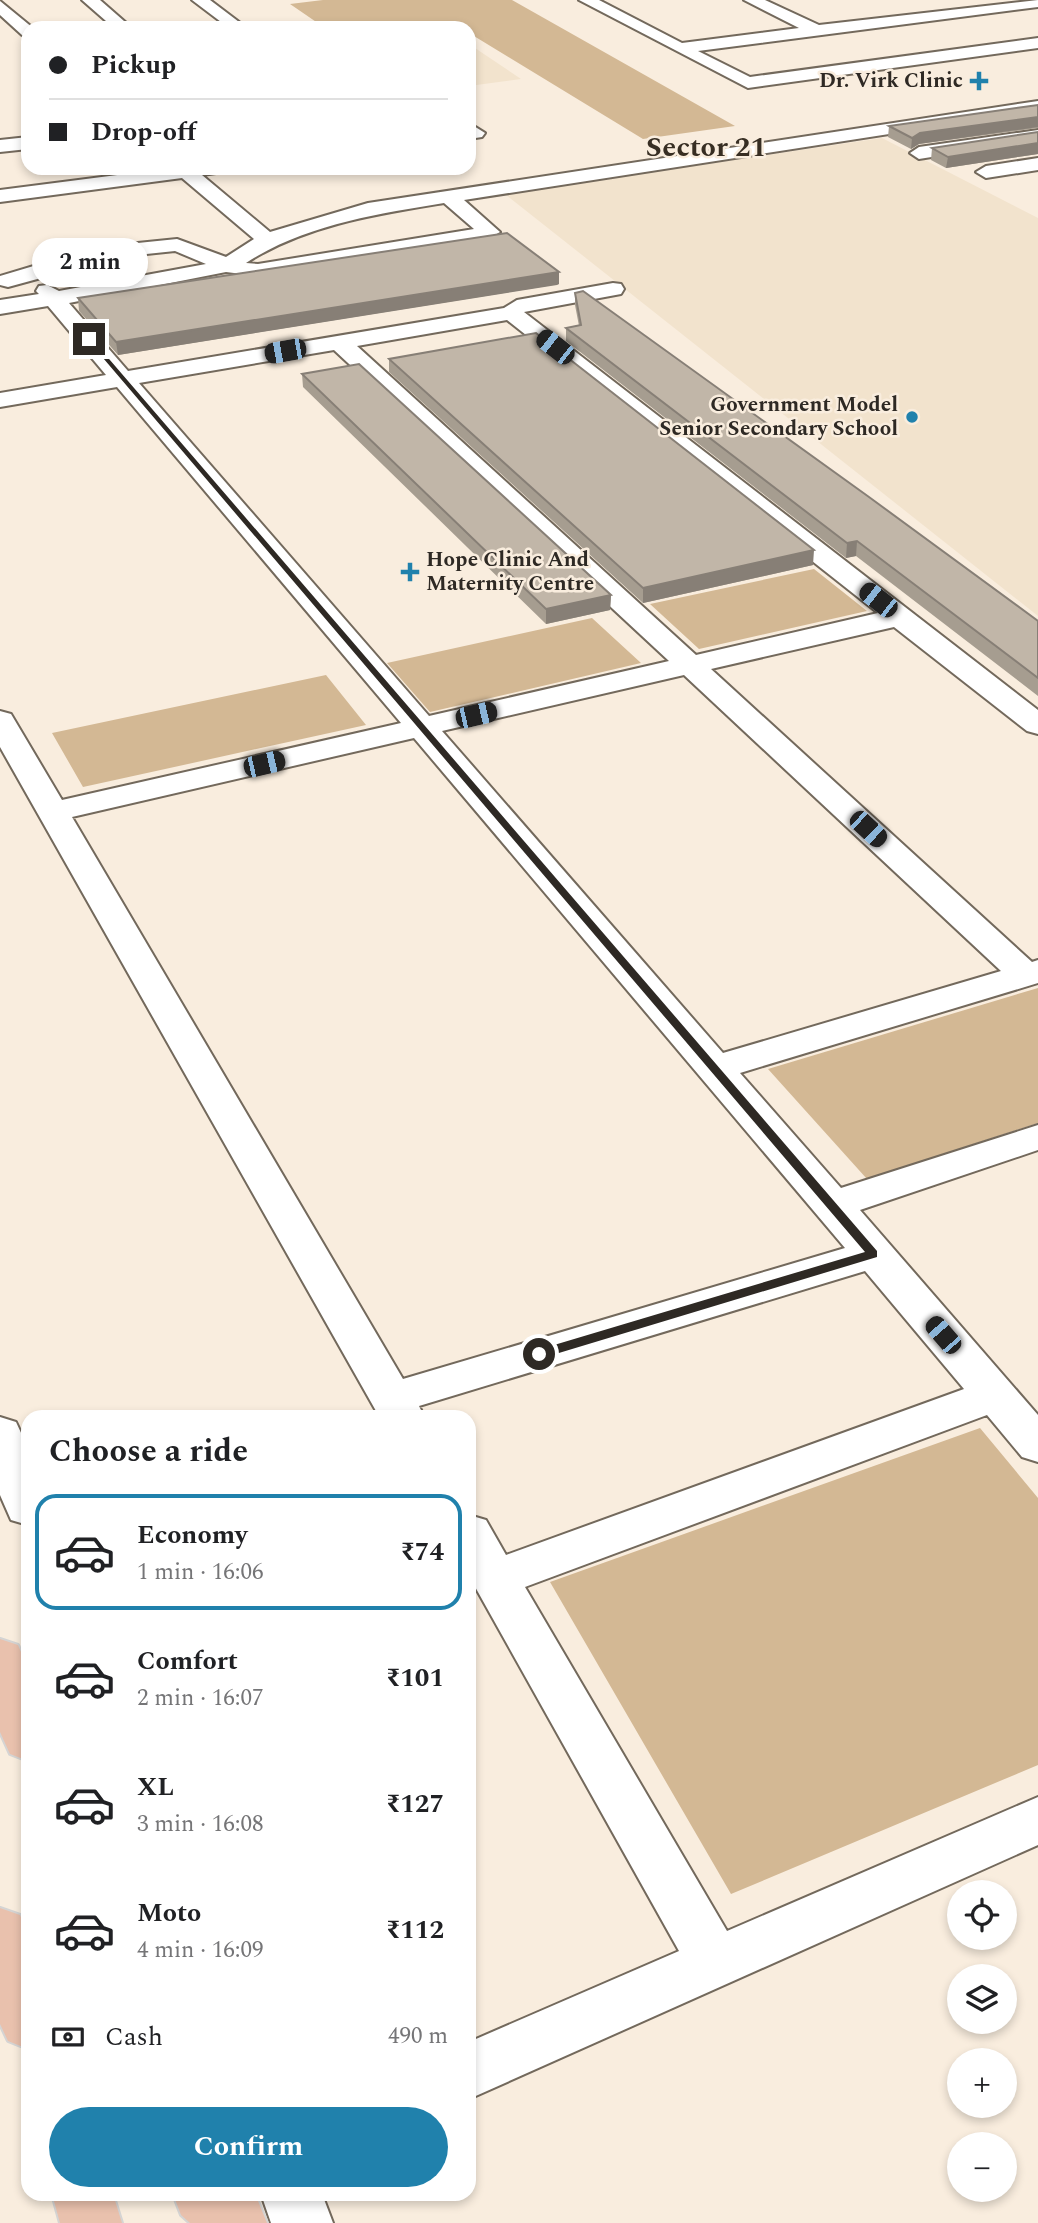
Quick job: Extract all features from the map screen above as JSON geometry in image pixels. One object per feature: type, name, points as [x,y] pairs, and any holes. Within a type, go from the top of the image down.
[{"type":"main road","points":[[0,1659],[21,1719]]},
{"type":"main road","points":[[0,1933],[21,2000]]},
{"type":"main road","points":[[84,2201],[91,2223]]},
{"type":"main road","points":[[189,2201],[197,2223]]},
{"type":"main road","points":[[211,2201],[236,2223]]},
{"type":"street","points":[[90,0],[116,21]]},
{"type":"street","points":[[200,0],[229,21]]},
{"type":"street","points":[[587,0],[748,83],[1035,36]]},
{"type":"street","points":[[752,0],[816,30]]},
{"type":"street","points":[[704,60],[1009,22],[956,0]]},
{"type":"street","points":[[680,48],[1038,2]]},
{"type":"street","points":[[0,6],[21,25]]},
{"type":"street","points":[[0,29],[21,29]]},
{"type":"street","points":[[0,298],[51,295],[227,266],[262,236],[299,214],[362,198],[1038,97]]},
{"type":"street","points":[[0,307],[125,281],[262,236],[369,209],[1038,106]]},
{"type":"street","points":[[919,153],[1038,135]]},
{"type":"street","points":[[0,146],[21,144]]},
{"type":"street","points":[[986,172],[1036,165]]},
{"type":"street","points":[[0,196],[149,175]]},
{"type":"street","points":[[190,175],[262,236]]},
{"type":"street","points":[[0,282],[26,278],[64,263],[118,251],[177,245],[195,250],[203,257],[227,266],[258,270],[490,232],[450,198]]},
{"type":"street","points":[[0,400],[512,313],[517,307],[613,289]]},
{"type":"street","points":[[51,295],[1038,1445]]},
{"type":"street","points":[[512,313],[1038,725]]},
{"type":"street","points":[[339,342],[690,665],[1032,973]]},
{"type":"street","points":[[53,813],[899,617]]},
{"type":"street","points":[[0,720],[398,1408],[873,1254]]},
{"type":"street","points":[[715,1068],[1032,973]]},
{"type":"street","points":[[832,1205],[1038,1138]]},
{"type":"street","points":[[495,1578],[995,1395]]},
{"type":"street","points":[[0,1434],[21,1489]]},
{"type":"street","points":[[476,1545],[715,1963]]},
{"type":"street","points":[[476,2068],[1038,1820]]},
{"type":"street","points":[[294,2201],[302,2223]]},
{"type":"shaded area","points":[[323,0],[512,0],[735,126],[643,139],[476,37],[476,21],[315,21],[290,4]]},
{"type":"shaded area","points":[[476,49],[521,79],[476,85]]},
{"type":"shaded area","name":"Government Model Senior Secondary School","points":[[882,138],[1038,218],[1038,616],[505,194]]},
{"type":"shaded area","points":[[814,569],[867,611],[699,649],[650,604]]},
{"type":"shaded area","points":[[592,618],[641,663],[430,712],[387,663]]},
{"type":"shaded area","points":[[326,675],[366,725],[83,787],[52,733]]},
{"type":"shaded area","points":[[1038,988],[1038,1123],[867,1179],[768,1069]]},
{"type":"shaded area","points":[[980,1428],[1038,1498],[1038,1765],[731,1894],[550,1582]]},
{"type":"building","points":[[1038,105],[1038,117],[920,133],[912,138],[889,126]]},
{"type":"building","points":[[1038,132],[1038,143],[948,157],[932,148]]},
{"type":"building","points":[[507,233],[559,272],[116,342],[78,298]]},
{"type":"building","points":[[583,291],[1038,621],[1038,678],[857,541],[847,543],[566,328],[581,325],[575,293]]},
{"type":"building","points":[[536,333],[814,550],[643,588],[389,359]]},
{"type":"building","points":[[359,364],[611,595],[546,609],[302,374]]},
{"type":"place","name":"Dr. Virk Clinic","points":[[979,81]]},
{"type":"place","name":"Government Model Senior Secondary School","points":[[912,417]]},
{"type":"place","name":"Hope Clinic And Maternity Centre","points":[[410,572]]},
{"type":"district","name":"Sector 21","points":[[706,147]]},
{"type":"route","points":[[89,339],[873,1254],[539,1354]]}]
